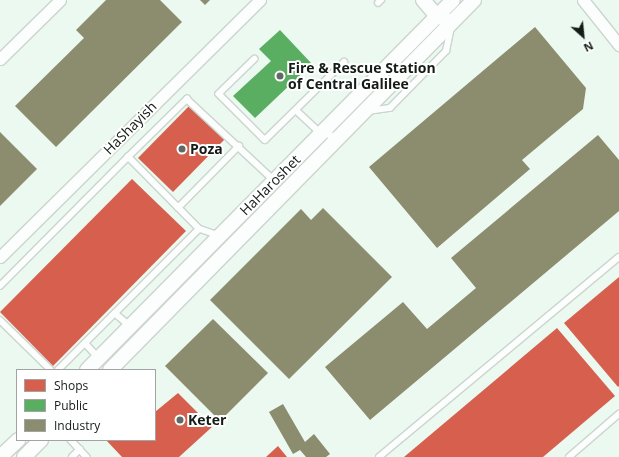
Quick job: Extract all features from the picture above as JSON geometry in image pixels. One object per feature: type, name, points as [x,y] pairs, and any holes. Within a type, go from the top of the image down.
[{"type":"street","points":[[0,59],[60,0]]},
{"type":"street","name":"HaShayish","points":[[0,257],[260,0]]},
{"type":"street","points":[[423,0],[437,16],[453,21],[450,1]]},
{"type":"street","name":"HaHaroshet","points":[[116,368],[364,111],[474,0]]},
{"type":"street","points":[[583,0],[619,45]]},
{"type":"street","name":"HaHaroshet","points":[[88,369],[437,16],[450,1]]},
{"type":"street","points":[[0,457],[17,441]]},
{"type":"street","points":[[24,457],[40,441]]},
{"type":"lane","points":[[255,59],[220,94],[266,140],[344,62]]},
{"type":"lane","points":[[0,286],[187,98],[274,180]]},
{"type":"lane","points":[[296,110],[320,133],[339,137]]},
{"type":"lane","points":[[178,208],[239,146]]},
{"type":"lane","points":[[128,157],[199,229],[219,236]]},
{"type":"lane","points":[[59,369],[199,229]]},
{"type":"lane","points":[[379,457],[619,257]]},
{"type":"lane","points":[[115,313],[130,327]]},
{"type":"lane","points":[[0,320],[50,369]]},
{"type":"lane","points":[[85,343],[99,358]]},
{"type":"lane","points":[[570,457],[619,414]]},
{"type":"lane","points":[[72,441],[87,457]]},
{"type":"lane","points":[[72,457],[80,449]]},
{"type":"building: Shops","name":"Poza","points":[[190,105],[225,139],[173,192],[138,158]]},
{"type":"building: Shops","points":[[132,179],[186,231],[53,366],[0,312]]},
{"type":"building: Shops","points":[[619,277],[619,386],[618,387],[564,323]]},
{"type":"building: Shops","points":[[557,328],[615,396],[543,457],[404,457]]},
{"type":"building: Shops","name":"Keter","points":[[178,393],[212,427],[179,457],[122,457],[107,441],[156,441],[156,411]]},
{"type":"building: Shops","points":[[278,446],[287,457],[266,457]]},
{"type":"building: Public","points":[[280,30],[312,64],[255,118],[233,96],[271,61],[259,49]]},
{"type":"building: Industry","points":[[106,0],[160,0],[182,22],[56,147],[15,106],[84,38],[76,30]]},
{"type":"building: Industry","points":[[200,0],[210,0],[205,5]]},
{"type":"building: Industry","points":[[535,27],[586,88],[583,109],[522,160],[530,169],[437,248],[369,167]]},
{"type":"building: Industry","points":[[0,132],[37,169],[0,206]]},
{"type":"building: Industry","points":[[598,135],[619,160],[619,211],[370,420],[325,367],[403,302],[427,329],[476,288],[451,258]]},
{"type":"building: Industry","points":[[323,208],[392,277],[289,379],[210,300],[301,209],[311,220]]},
{"type":"building: Industry","points":[[213,319],[268,373],[220,421],[165,366]]},
{"type":"building: Industry","points":[[283,404],[305,442],[314,434],[330,454],[326,457],[306,457],[300,450],[293,454],[269,412]]},
{"type":"place","name":"Fire & Rescue Station of Central Galilee","points":[[280,76]]},
{"type":"place","name":"Poza","points":[[182,149]]},
{"type":"place","name":"Keter","points":[[180,420]]}]
